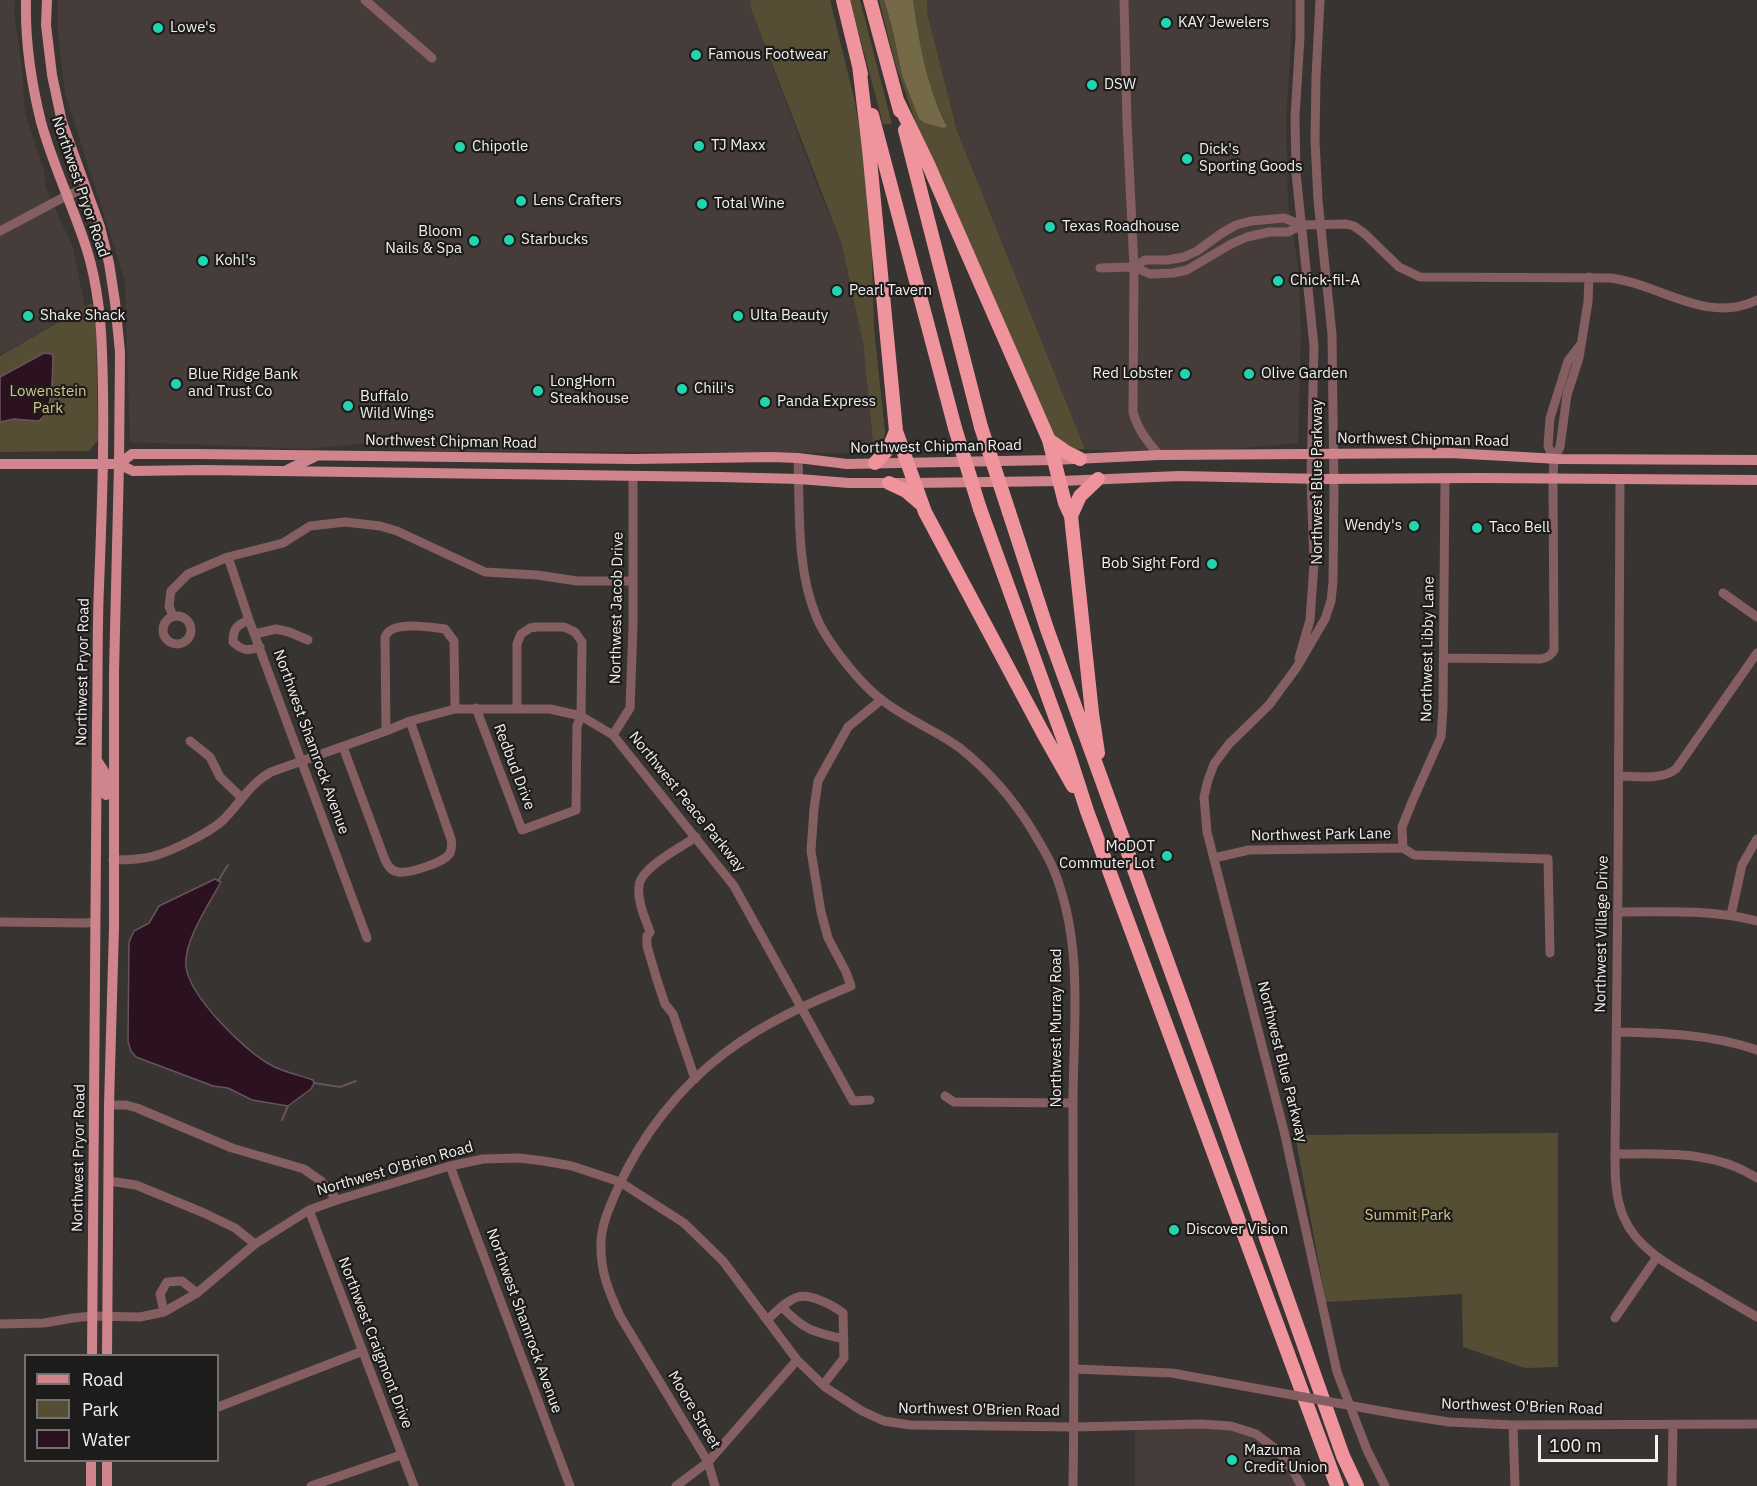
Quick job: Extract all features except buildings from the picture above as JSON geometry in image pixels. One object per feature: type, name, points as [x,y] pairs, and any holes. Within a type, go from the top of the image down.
[{"type":"highway","points":[[843,0],[955,428],[980,509],[1087,811],[1336,1486]]},
{"type":"highway","points":[[870,0],[981,427],[1047,629],[1339,1445],[1357,1486]]},
{"type":"highway","points":[[859,65],[896,431],[921,504],[1087,811]]},
{"type":"highway","points":[[898,102],[933,174],[1049,440],[1065,503],[1071,516],[1092,714],[1102,782]]},
{"type":"highway","points":[[875,463],[889,448],[896,431]]},
{"type":"highway","points":[[1049,440],[1080,459]]},
{"type":"highway","points":[[1071,516],[1080,496],[1098,479]]},
{"type":"highway","points":[[889,483],[906,491],[921,504]]},
{"type":"main road","name":"Northwest Pryor Road","points":[[26,0],[31,74],[42,123],[66,196],[85,241],[94,279],[102,354],[103,464],[99,589],[92,1354]]},
{"type":"main road","name":"Northwest Pryor Road","points":[[47,0],[46,25],[52,75],[62,122],[100,227],[109,263],[120,352],[114,662],[112,860],[114,927],[107,1354]]},
{"type":"main road","name":"Northwest Chipman Road","points":[[119,464],[132,454],[663,459],[798,458],[847,464],[1053,460],[1159,455],[1450,453],[1554,459],[1757,460]]},
{"type":"main road","points":[[285,471],[297,463],[305,463],[318,455]]},
{"type":"main road","points":[[633,476],[641,467],[663,459]]},
{"type":"main road","name":"Northwest Chipman Road","points":[[0,464],[119,464],[133,471],[633,476],[799,479],[849,483],[1061,481],[1179,476],[1334,479],[1757,480]]},
{"type":"main road","points":[[97,761],[104,771],[107,814],[113,820]]},
{"type":"main road","points":[[91,1462],[91,1486]]},
{"type":"main road","points":[[107,1462],[107,1486]]},
{"type":"street","points":[[365,0],[432,58]]},
{"type":"street","points":[[1124,0],[1134,267],[1133,412],[1145,439],[1159,455]]},
{"type":"street","name":"Northwest Blue Parkway","points":[[1297,667],[1310,620],[1314,564],[1311,454],[1314,346],[1296,173],[1295,117],[1300,0]]},
{"type":"street","name":"Northwest Blue Parkway","points":[[1320,0],[1315,141],[1332,334],[1334,479],[1331,601],[1325,619],[1297,667],[1269,705],[1228,744],[1214,764],[1204,797],[1207,832],[1284,1131],[1337,1372],[1367,1450],[1384,1486]]},
{"type":"street","points":[[0,231],[85,188]]},
{"type":"street","points":[[1134,267],[1144,260],[1168,260],[1197,251],[1236,225],[1284,218],[1302,225],[1346,224],[1354,226],[1400,267],[1420,277],[1619,279],[1701,307],[1734,308],[1757,300]]},
{"type":"street","points":[[1100,268],[1134,267],[1149,274],[1173,273],[1187,270],[1247,237],[1269,232],[1288,232],[1302,225]]},
{"type":"street","points":[[1444,658],[1540,659],[1551,655],[1555,644],[1554,459],[1560,447],[1567,395],[1579,358],[1588,302],[1589,278]]},
{"type":"street","name":"Northwest Murray Road","points":[[798,458],[802,557],[807,589],[817,618],[847,665],[881,700],[957,746],[985,768],[1018,808],[1052,865],[1063,894],[1075,962],[1072,1103],[1073,1486]]},
{"type":"street","name":"Northwest Jacob Drive","points":[[613,735],[630,708],[633,476]]},
{"type":"street","name":"Northwest Libby Lane","points":[[1403,849],[1402,827],[1441,737],[1445,478]]},
{"type":"street","name":"Northwest Village Drive","points":[[1620,480],[1616,1194],[1624,1219],[1644,1246],[1657,1257],[1757,1317]]},
{"type":"street","points":[[173,616],[169,606],[171,591],[188,574],[228,557],[283,543],[310,526],[345,522],[380,526],[397,531],[485,572],[537,575],[577,581],[633,581]]},
{"type":"street","name":"Northwest Shamrock Avenue","points":[[228,557],[249,620],[367,938]]},
{"type":"street","points":[[1723,593],[1757,617]]},
{"type":"street","points":[[249,620],[236,627],[233,642],[241,649],[249,651],[260,647]]},
{"type":"street","points":[[386,731],[385,637],[390,630],[399,627],[445,629],[454,641],[455,709]]},
{"type":"street","points":[[517,708],[521,634],[530,628],[564,627],[575,632],[582,642],[581,716]]},
{"type":"street","points":[[255,634],[276,629],[308,640]]},
{"type":"street","points":[[1619,776],[1656,777],[1668,774],[1676,768],[1757,653]]},
{"type":"street","name":"Moore Street","points":[[715,1486],[708,1462],[620,1316],[604,1278],[601,1241],[606,1215],[620,1182],[645,1139],[671,1103],[695,1079],[726,1052],[769,1023],[851,986],[828,938],[820,912],[811,851],[814,809],[818,781],[848,727],[881,700]]},
{"type":"street","name":"Northwest Peace Parkway","points":[[112,860],[136,859],[166,852],[214,828],[225,819],[258,780],[271,772],[410,721],[455,709],[476,708],[550,709],[581,716],[613,735],[734,886],[853,1101],[870,1100]]},
{"type":"street","name":"Redbud Drive","points":[[476,708],[522,830],[576,810],[577,726],[581,716]]},
{"type":"street","points":[[343,747],[389,867],[400,873],[408,872],[444,859],[452,847],[451,839],[410,721]]},
{"type":"street","points":[[190,741],[210,757],[220,777],[242,798]]},
{"type":"street","points":[[695,1079],[673,1014],[665,1004],[657,980],[647,946],[647,936],[650,932],[642,910],[638,887],[641,877],[652,867],[696,837]]},
{"type":"street","points":[[1731,915],[1742,865],[1757,839]]},
{"type":"street","name":"Northwest Park Lane","points":[[1214,858],[1249,850],[1403,849],[1414,855],[1548,859],[1550,953]]},
{"type":"street","points":[[1618,912],[1731,915],[1757,921]]},
{"type":"street","points":[[0,922],[95,922]]},
{"type":"street","points":[[1616,1032],[1702,1036],[1757,1050]]},
{"type":"street","points":[[945,1096],[954,1102],[1072,1103]]},
{"type":"street","points":[[110,1105],[137,1108],[232,1148],[304,1168],[321,1181],[337,1200]]},
{"type":"street","points":[[1615,1154],[1696,1156],[1737,1167],[1757,1178]]},
{"type":"street","name":"Northwest O'Brien Road","points":[[0,1324],[44,1323],[92,1316],[140,1317],[164,1312],[197,1293],[255,1244],[309,1210],[450,1166],[483,1159],[536,1160],[572,1166],[620,1182],[684,1223],[723,1261],[797,1360],[824,1385],[862,1411],[884,1421],[910,1425],[1074,1427],[1201,1424],[1231,1426],[1256,1434],[1276,1449],[1301,1486]]},
{"type":"street","name":"Northwest Shamrock Avenue","points":[[450,1166],[570,1486]]},
{"type":"street","points":[[109,1181],[136,1185],[204,1213],[235,1228],[255,1244]]},
{"type":"street","name":"Northwest Craigmont Drive","points":[[309,1210],[414,1486]]},
{"type":"street","points":[[1615,1318],[1657,1257]]},
{"type":"street","points":[[164,1312],[160,1294],[167,1282],[182,1281],[197,1293]]},
{"type":"street","points":[[767,1320],[799,1296],[807,1296],[836,1307],[843,1313],[844,1358],[824,1385]]},
{"type":"street","points":[[782,1307],[799,1324],[813,1332],[844,1339]]},
{"type":"street","points":[[219,1407],[363,1351]]},
{"type":"street","points":[[676,1486],[708,1462],[797,1360]]},
{"type":"street","name":"Northwest O'Brien Road","points":[[1074,1369],[1172,1373],[1449,1422],[1513,1425],[1757,1424]]},
{"type":"street","points":[[1513,1425],[1515,1486]]},
{"type":"street","points":[[1672,1425],[1672,1486]]},
{"type":"street","points":[[310,1486],[401,1455]]},
{"type":"shaded area","points":[[0,0],[15,0],[14,13],[22,67],[25,113],[44,172],[46,188],[73,248],[85,307],[0,355]]},
{"type":"shaded area","points":[[58,0],[750,0],[751,9],[815,180],[842,245],[863,343],[874,453],[421,451],[377,442],[309,449],[130,442],[125,281],[65,93],[58,34]]},
{"type":"shaded area","points":[[884,0],[913,0],[925,64],[934,96],[947,126],[944,128],[919,119],[902,75]]},
{"type":"shaded area","points":[[927,0],[1292,0],[1286,121],[1288,204],[1298,266],[1301,333],[1298,443],[1165,455],[1085,449],[957,131],[927,12]]},
{"type":"shaded area","points":[[1135,1426],[1220,1427],[1246,1431],[1275,1454],[1298,1486],[1135,1486]]},
{"type":"green space","points":[[750,0],[830,0],[855,102],[871,231],[874,328],[885,432],[882,444],[874,453],[863,343],[842,245],[751,9]]},
{"type":"green space","points":[[850,0],[860,0],[892,124],[883,124]]},
{"type":"green space","points":[[879,0],[884,0],[902,75],[919,119],[947,125],[929,80],[913,0],[927,0],[927,12],[957,131],[1085,449],[1070,450],[1056,438],[917,126],[895,63]]},
{"type":"green space","name":"Lowenstein Park","points":[[92,303],[96,332],[98,440],[89,451],[0,452],[0,356]]},
{"type":"green space","name":"Summit Park","points":[[1558,1133],[1558,1367],[1525,1368],[1463,1347],[1462,1294],[1326,1302],[1295,1135]]},
{"type":"water","points":[[44,353],[52,354],[53,358],[50,402],[43,417],[38,421],[14,419],[0,422],[0,377]]},
{"type":"water","points":[[215,879],[221,882],[193,935],[186,957],[186,967],[197,993],[207,1007],[246,1047],[274,1067],[313,1080],[311,1089],[288,1106],[252,1100],[228,1088],[213,1086],[136,1057],[128,1042],[129,942],[134,931],[149,923],[159,906]]},
{"type":"waterway","points":[[218,881],[228,865]]},
{"type":"waterway","points":[[314,1083],[340,1087],[356,1081]]},
{"type":"waterway","points":[[282,1120],[288,1106]]},
{"type":"place","name":"KAY Jewelers","points":[[1166,23]]},
{"type":"place","name":"Lowe's","points":[[158,28]]},
{"type":"place","name":"Famous Footwear","points":[[696,55]]},
{"type":"place","name":"DSW","points":[[1092,85]]},
{"type":"place","name":"TJ Maxx","points":[[699,146]]},
{"type":"place","name":"Chipotle","points":[[460,147]]},
{"type":"place","name":"Dick's Sporting Goods","points":[[1187,159]]},
{"type":"place","name":"Lens Crafters","points":[[521,201]]},
{"type":"place","name":"Total Wine","points":[[702,204]]},
{"type":"place","name":"Texas Roadhouse","points":[[1050,227]]},
{"type":"place","name":"Starbucks","points":[[509,240]]},
{"type":"place","name":"Bloom Nails & Spa","points":[[474,241]]},
{"type":"place","name":"Kohl's","points":[[203,261]]},
{"type":"place","name":"Chick-fil-A","points":[[1278,281]]},
{"type":"place","name":"Pearl Tavern","points":[[837,291]]},
{"type":"place","name":"Shake Shack","points":[[28,316]]},
{"type":"place","name":"Ulta Beauty","points":[[738,316]]},
{"type":"place","name":"Red Lobster","points":[[1185,374]]},
{"type":"place","name":"Olive Garden","points":[[1249,374]]},
{"type":"place","name":"Blue Ridge Bank and Trust Co","points":[[176,384]]},
{"type":"place","name":"Chili's","points":[[682,389]]},
{"type":"place","name":"LongHorn Steakhouse","points":[[538,391]]},
{"type":"place","name":"Panda Express","points":[[765,402]]},
{"type":"place","name":"Buffalo Wild Wings","points":[[348,406]]},
{"type":"place","name":"Wendy's","points":[[1414,526]]},
{"type":"place","name":"Taco Bell","points":[[1477,528]]},
{"type":"place","name":"Bob Sight Ford","points":[[1212,564]]},
{"type":"place","name":"MoDOT Commuter Lot","points":[[1167,856]]},
{"type":"place","name":"Discover Vision","points":[[1174,1230]]},
{"type":"place","name":"Mazuma Credit Union","points":[[1232,1460]]}]
